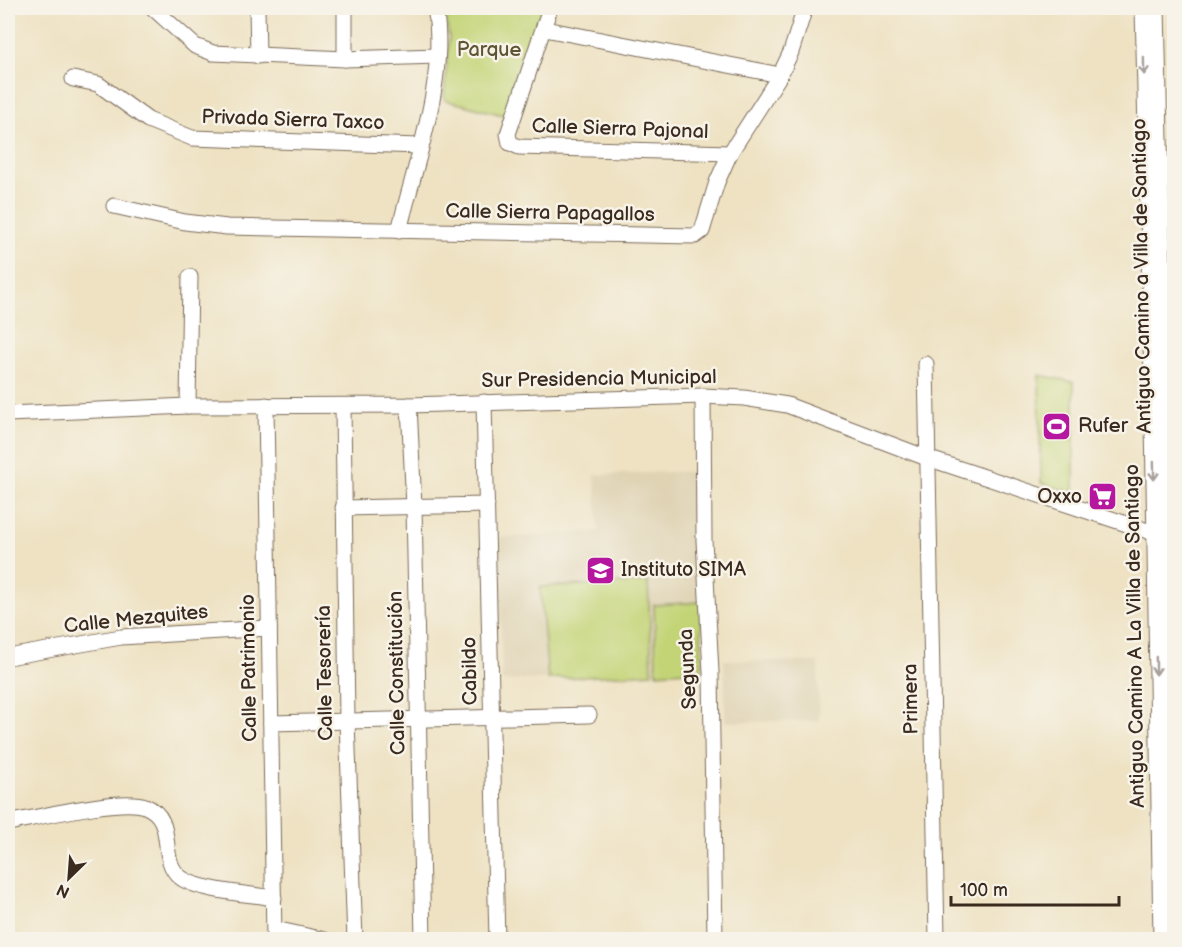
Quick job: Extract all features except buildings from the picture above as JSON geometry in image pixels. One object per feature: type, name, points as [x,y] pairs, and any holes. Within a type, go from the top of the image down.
[{"type":"street","points":[[153,8],[195,46],[213,53],[345,59],[437,56]]},
{"type":"street","points":[[257,8],[258,56]]},
{"type":"street","points":[[345,8],[345,59]]},
{"type":"street","points":[[399,231],[431,100],[437,56],[435,8]]},
{"type":"street","points":[[550,8],[545,29],[780,75]]},
{"type":"street","points":[[730,153],[780,75],[791,52],[805,8]]},
{"type":"street","name":"Antiguo Camino A La Villa de Santiago","points":[[1143,8],[1154,532],[1166,904],[1161,939]]},
{"type":"street","name":"Antiguo Camino a Villa de Santiago","points":[[1157,8],[1169,538],[1166,904],[1172,939]]},
{"type":"street","name":"Calle Sierra Pajonal","points":[[545,29],[508,134],[510,143],[519,147],[730,153]]},
{"type":"street","name":"Privada Sierra Taxco","points":[[73,79],[98,84],[148,120],[192,138],[419,146]]},
{"type":"street","name":"Calle Sierra Papagallos","points":[[114,206],[208,225],[685,236],[700,234],[717,182],[730,153]]},
{"type":"street","points":[[188,406],[190,277]]},
{"type":"street","name":"Primera","points":[[926,364],[937,939]]},
{"type":"street","name":"Sur Presidencia Municipal","points":[[8,414],[188,406],[410,405],[703,396],[744,398],[787,405],[927,458],[1169,538]]},
{"type":"street","name":"Segunda","points":[[703,396],[704,540],[711,672],[716,939]]},
{"type":"street","name":"Cabildo","points":[[484,402],[497,939]]},
{"type":"street","name":"Calle Patrimonio","points":[[266,405],[275,934]]},
{"type":"street","name":"Calle Constitución","points":[[410,405],[423,939]]},
{"type":"street","name":"Calle Tesorería","points":[[343,406],[347,721],[355,939]]},
{"type":"street","points":[[343,508],[487,505]]},
{"type":"street","name":"Calle Mezquites","points":[[8,657],[121,637],[269,628]]},
{"type":"street","points":[[271,723],[589,715]]},
{"type":"street","points":[[8,823],[123,804],[146,807],[163,822],[173,869],[180,877],[195,884],[274,898]]},
{"type":"street","points":[[275,934],[325,939]]},
{"type":"shaded area","name":"Instituto SIMA","points":[[699,471],[702,670],[502,681],[499,538],[599,531],[595,475]]},
{"type":"shaded area","points":[[724,660],[818,662],[819,721],[725,722]]},
{"type":"green space","name":"Parque","points":[[444,8],[545,8],[511,117],[444,100],[449,37]]},
{"type":"green space","name":"Rufer","points":[[1039,375],[1074,382],[1074,493],[1041,483]]},
{"type":"green space","points":[[648,582],[652,673],[548,679],[540,587]]},
{"type":"green space","points":[[701,602],[702,670],[656,673],[654,605]]},
{"type":"place","name":"Rufer","points":[[1057,426]]},
{"type":"place","name":"Oxxo","points":[[1103,497]]},
{"type":"place","name":"Instituto SIMA","points":[[600,570]]}]
